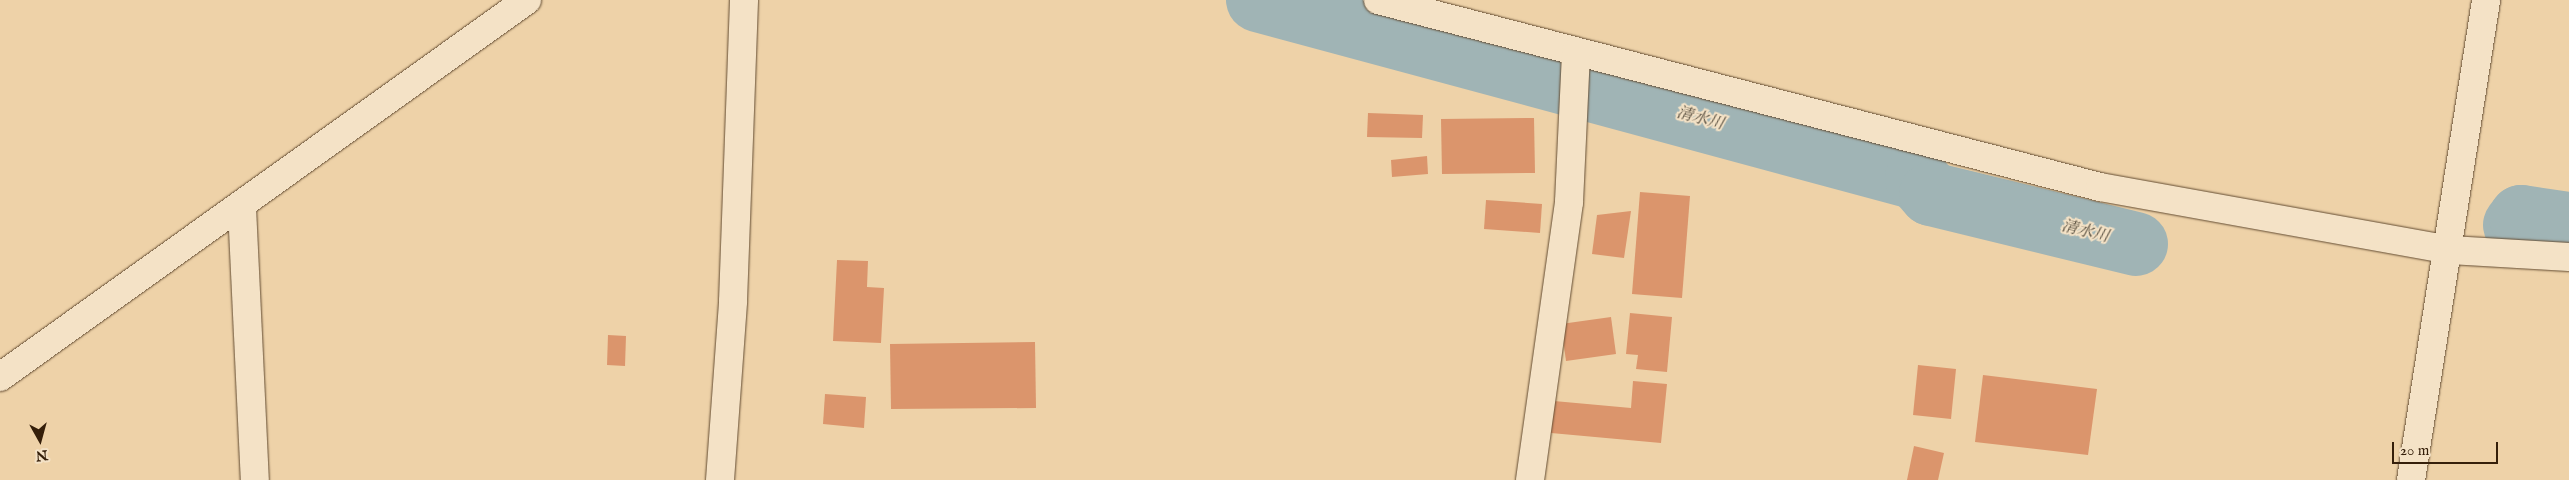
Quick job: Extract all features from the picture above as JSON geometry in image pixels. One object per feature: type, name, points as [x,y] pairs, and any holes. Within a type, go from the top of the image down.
[{"type":"street","points":[[0,377],[242,208],[527,0]]},
{"type":"street","points":[[720,480],[732,301],[744,0]]},
{"type":"street","points":[[1378,0],[2100,187],[2450,250],[2569,257]]},
{"type":"street","points":[[2411,480],[2450,250],[2486,0]]},
{"type":"street","points":[[1530,480],[1570,202],[1576,52]]},
{"type":"street","points":[[242,208],[255,480]]},
{"type":"building","points":[[1368,113],[1423,115],[1422,138],[1367,137]]},
{"type":"building","points":[[1534,118],[1535,173],[1442,174],[1441,119]]},
{"type":"building","points":[[1427,156],[1428,174],[1392,177],[1391,160]]},
{"type":"building","points":[[1640,192],[1690,196],[1682,298],[1632,294]]},
{"type":"building","points":[[1486,200],[1542,204],[1540,233],[1484,229]]},
{"type":"building","points":[[1631,211],[1624,258],[1592,254],[1597,215]]},
{"type":"building","points":[[837,260],[868,261],[867,287],[884,288],[881,343],[833,341]]},
{"type":"building","points":[[1630,313],[1672,317],[1667,372],[1636,369],[1638,355],[1626,354]]},
{"type":"building","points":[[1611,317],[1616,354],[1566,361],[1561,324]]},
{"type":"building","points":[[608,335],[626,336],[625,366],[607,365]]},
{"type":"building","points":[[1035,342],[1036,408],[891,409],[890,344]]},
{"type":"building","points":[[1918,365],[1956,369],[1951,419],[1913,415]]},
{"type":"building","points":[[1983,375],[2097,389],[2088,455],[1975,442]]},
{"type":"building","points":[[1633,381],[1667,384],[1661,443],[1551,433],[1554,401],[1631,408]]},
{"type":"building","points":[[825,394],[866,397],[864,428],[823,424]]},
{"type":"building","points":[[1914,446],[1944,453],[1938,480],[1907,480]]},
{"type":"waterway","name":"清水川","points":[[1258,0],[1917,178],[1931,194],[2136,244]]},
{"type":"waterway","name":"清水川","points":[[2515,225],[2521,217],[2569,224]]}]
